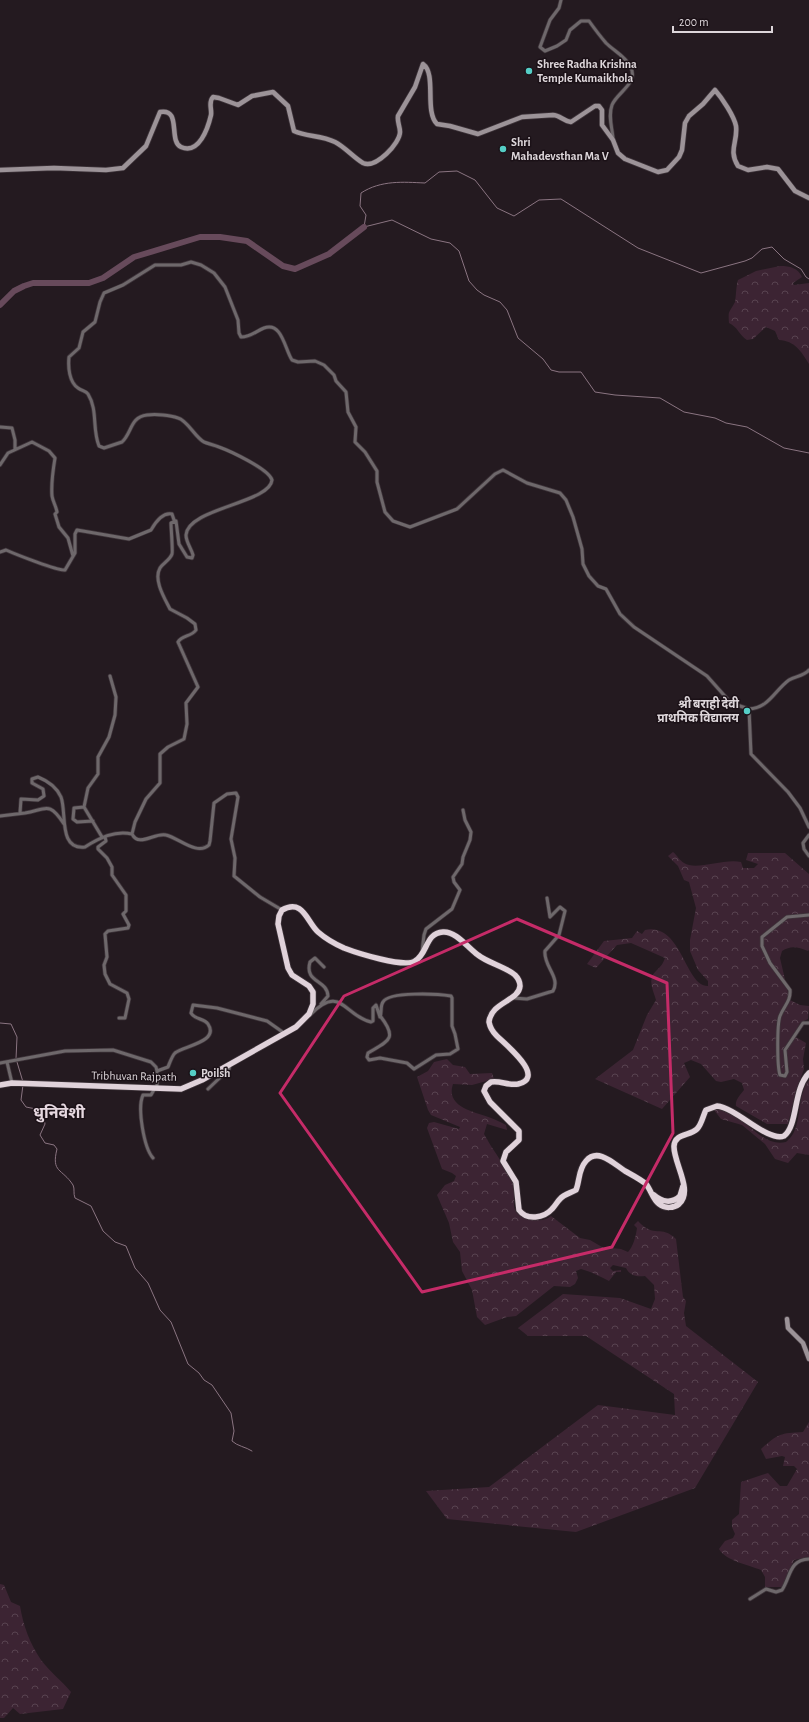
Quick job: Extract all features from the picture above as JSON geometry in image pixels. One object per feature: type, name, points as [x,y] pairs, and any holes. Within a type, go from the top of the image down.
[{"type":"highway","points":[[282,910],[292,908],[302,910],[322,935],[349,950],[404,964],[415,962],[422,954],[428,941],[434,935],[443,932],[451,934],[485,960],[514,975],[519,982],[519,988],[511,998],[493,1011],[490,1016],[490,1024],[496,1035],[522,1060],[526,1070],[526,1078],[521,1083],[513,1085],[491,1082],[484,1090],[490,1102],[514,1124],[519,1133],[518,1141],[508,1150],[503,1159],[505,1165],[516,1182],[520,1212],[525,1216],[532,1217],[549,1212],[561,1198],[576,1190],[582,1167],[587,1160],[596,1156],[610,1160],[644,1183],[661,1205],[668,1207],[675,1206],[680,1203],[684,1196],[683,1182],[674,1152],[675,1143],[680,1136],[697,1129],[708,1108],[715,1106],[725,1107],[769,1134],[776,1137],[783,1137],[790,1130],[802,1083],[809,1073]]},
{"type":"highway","name":"Tribhuvan Rajpath","points":[[0,1085],[12,1083],[174,1089],[186,1087],[296,1027],[304,1020],[310,1011],[314,994],[310,988],[292,975],[287,965],[278,924],[279,916],[282,910]]},
{"type":"main road","points":[[0,170],[54,168],[106,170],[123,168],[146,146],[158,117],[162,112],[171,116],[175,127],[174,134],[177,144],[180,147],[189,148],[200,142],[204,137],[211,116],[211,100],[213,98],[219,98],[238,105],[252,96],[271,92],[288,106],[294,131],[322,137],[336,143],[363,162],[374,162],[388,152],[398,136],[400,131],[398,116],[415,87],[423,64],[427,67],[433,119],[437,124],[478,134],[522,117],[557,115],[564,121],[571,122],[595,106],[599,106],[602,110],[602,125],[613,140],[618,153],[625,159],[653,171],[667,170],[679,157],[682,150],[685,123],[689,116],[703,104],[715,90],[728,108],[736,127],[732,152],[738,166],[748,170],[767,167],[778,169],[795,191],[809,198]]},
{"type":"main road","points":[[787,1319],[788,1328],[801,1341],[809,1359]]},
{"type":"street","points":[[560,0],[559,8],[550,20],[540,47],[545,51],[557,46],[566,40],[570,30],[581,21],[589,21],[606,42],[625,58],[632,68],[632,77],[628,87],[613,103],[610,117],[613,140]]},
{"type":"street","points":[[0,552],[6,550],[19,557],[40,562],[62,570],[67,568],[73,556],[75,534],[78,530],[129,539],[151,530],[153,524],[165,514],[172,514],[176,523],[179,544],[187,557],[192,558],[193,555],[186,540],[187,530],[190,525],[219,510],[263,494],[271,485],[271,477],[265,471],[244,459],[205,442],[191,431],[182,420],[176,417],[149,415],[139,417],[134,421],[127,437],[122,442],[101,448],[96,438],[94,411],[91,400],[86,392],[73,383],[70,375],[69,357],[79,348],[83,332],[95,322],[104,293],[123,285],[155,265],[181,265],[191,262],[208,268],[220,280],[228,294],[238,320],[239,333],[241,337],[253,334],[267,327],[273,328],[282,335],[292,360],[298,362],[315,361],[324,365],[334,374],[336,381],[346,392],[348,412],[356,426],[356,442],[365,452],[376,471],[383,508],[393,522],[410,528],[458,509],[495,474],[503,470],[538,487],[556,490],[566,500],[582,549],[583,564],[598,586],[606,589],[620,614],[634,627],[707,676],[731,703],[749,709],[761,706],[778,693],[789,680],[806,674],[809,670]]},
{"type":"street","points":[[0,427],[12,428],[15,440],[15,449]]},
{"type":"street","points":[[0,465],[8,453],[32,442],[49,451],[55,458],[52,488],[57,512],[55,514],[59,527],[68,538],[73,556]]},
{"type":"street","points":[[132,834],[133,828],[146,799],[160,783],[160,754],[168,747],[184,739],[187,724],[186,703],[198,687],[181,653],[178,642],[181,638],[193,634],[196,630],[195,624],[170,609],[159,579],[160,567],[170,558],[173,552],[170,532],[171,523],[174,520]]},
{"type":"street","points":[[110,676],[117,700],[113,722],[109,737],[98,757],[98,774],[88,788],[84,807],[106,842],[98,847],[98,850],[107,858],[112,867],[112,875],[118,886],[123,890],[127,899],[126,911],[123,914],[124,918],[128,920],[127,924],[129,927],[108,931],[105,934],[107,957],[104,965],[105,974],[110,984],[127,993],[129,999],[125,1018],[119,1018]]},
{"type":"street","points":[[749,709],[751,754],[788,792],[800,808],[809,827]]},
{"type":"street","points":[[20,813],[21,799],[38,800],[44,796],[43,789],[32,783],[32,779],[38,777],[52,785],[60,796],[67,838],[77,846],[85,847],[103,837],[122,833],[132,834],[135,838],[140,840],[148,839],[158,834],[166,834],[194,848],[202,849],[209,845],[214,803],[227,794],[236,793],[238,797],[231,839],[235,858],[234,876],[260,897],[282,910]]},
{"type":"street","points":[[84,807],[74,808],[73,818],[77,822],[93,821]]},
{"type":"street","points":[[0,816],[48,808],[58,816],[65,826]]},
{"type":"street","points":[[422,954],[426,929],[452,909],[460,890],[460,887],[454,882],[453,877],[462,864],[462,856],[470,840],[471,832],[465,820],[463,810]]},
{"type":"street","points":[[809,835],[803,843],[804,849],[809,856]]},
{"type":"street","points":[[511,998],[530,998],[553,991],[555,987],[556,981],[547,965],[544,955],[547,948],[559,935],[565,911],[560,907],[550,917],[547,898]]},
{"type":"street","points":[[809,915],[787,918],[762,937],[761,941],[770,963],[790,990],[790,999],[779,1020],[778,1051],[780,1075],[785,1076],[788,1072],[784,1053],[787,1046],[803,1022],[809,1023]]},
{"type":"street","points":[[296,1027],[304,1023],[328,996],[328,991],[325,986],[311,976],[308,967],[310,962],[315,958],[324,967]]},
{"type":"street","points":[[321,1004],[330,1001],[345,1005],[365,1021],[371,1022],[374,1020],[373,1008],[376,1005],[381,1017],[391,1033],[390,1038],[386,1042],[368,1053],[367,1057],[369,1060],[380,1058],[407,1063],[414,1069],[436,1055],[450,1054],[458,1049],[456,1034],[452,1026],[451,996],[418,994],[387,998],[382,1002],[381,1017]]},
{"type":"street","points":[[157,1071],[168,1067],[174,1054],[179,1050],[203,1042],[207,1038],[210,1027],[207,1022],[193,1017],[190,1010],[193,1005],[218,1008],[267,1021],[284,1033]]},
{"type":"street","points":[[0,1063],[65,1051],[113,1050],[151,1062],[156,1067],[157,1071],[156,1088],[152,1094],[143,1095],[142,1118],[147,1150],[154,1158]]},
{"type":"street","points":[[7,1062],[12,1083]]},
{"type":"street","points":[[208,1089],[229,1069],[230,1064]]},
{"type":"street","points":[[750,1599],[766,1589],[774,1592],[782,1590],[794,1564],[800,1560],[809,1558]]},
{"type":"highlighted area","points":[[517,919],[667,983],[673,1133],[612,1247],[422,1292],[280,1093],[344,996]]},
{"type":"green space","points":[[787,266],[798,271],[802,277],[793,283],[794,285],[809,283],[809,364],[797,348],[789,342],[779,340],[775,331],[766,327],[753,339],[747,340],[729,323],[729,312],[735,302],[738,280],[756,271]]},
{"type":"green space","points":[[673,852],[683,862],[689,865],[696,866],[734,861],[741,862],[743,868],[754,868],[758,864],[746,860],[748,853],[785,853],[809,874],[809,950],[795,947],[788,948],[782,951],[780,958],[789,997],[788,999],[800,1005],[809,1006],[808,1019],[800,1023],[794,1036],[806,1043],[803,1059],[804,1069],[796,1091],[788,1124],[767,1124],[736,1106],[739,1096],[744,1090],[742,1083],[734,1079],[721,1082],[716,1081],[701,1064],[691,1060],[684,1063],[690,1077],[662,1109],[595,1079],[633,1050],[647,1015],[656,1000],[651,981],[653,974],[662,965],[665,958],[631,943],[617,945],[596,968],[587,964],[604,941],[632,938],[637,931],[642,934],[645,930],[657,930],[667,936],[675,944],[694,977],[700,984],[708,986],[708,981],[698,970],[690,951],[690,940],[696,908],[689,882],[684,880],[678,866],[668,856]]},
{"type":"green space","points":[[447,1059],[453,1065],[465,1067],[470,1074],[492,1073],[494,1079],[472,1085],[453,1084],[453,1099],[463,1108],[506,1125],[507,1130],[487,1124],[484,1134],[514,1184],[514,1203],[517,1213],[536,1220],[544,1220],[551,1216],[580,1238],[590,1240],[602,1247],[621,1249],[628,1252],[633,1244],[636,1234],[637,1228],[634,1225],[638,1221],[653,1231],[666,1232],[676,1239],[683,1297],[686,1301],[684,1313],[686,1326],[758,1382],[695,1488],[576,1532],[447,1519],[426,1491],[489,1487],[598,1405],[675,1415],[674,1394],[586,1336],[528,1336],[518,1328],[563,1294],[620,1298],[651,1309],[655,1299],[654,1285],[645,1276],[634,1275],[626,1268],[613,1265],[610,1268],[613,1271],[621,1270],[621,1272],[616,1272],[609,1281],[581,1269],[576,1271],[578,1278],[575,1284],[570,1287],[554,1286],[516,1316],[507,1317],[485,1325],[477,1317],[472,1290],[462,1271],[460,1252],[453,1242],[449,1223],[437,1195],[445,1185],[454,1181],[456,1176],[442,1169],[427,1128],[429,1123],[434,1122],[459,1129],[460,1127],[431,1115],[417,1077],[428,1071],[434,1062]]},
{"type":"green space","points":[[809,1080],[809,1155],[797,1153],[788,1163],[775,1159],[765,1144],[742,1125],[721,1119],[714,1110],[733,1114],[758,1134],[767,1139],[776,1142],[786,1142],[792,1136],[795,1129],[802,1095]]},
{"type":"green space","points":[[809,1422],[809,1557],[794,1560],[782,1587],[765,1587],[765,1577],[761,1570],[732,1560],[719,1549],[725,1541],[733,1538],[735,1534],[732,1527],[732,1520],[739,1514],[741,1482],[768,1473],[780,1486],[787,1486],[797,1469],[794,1466],[783,1466],[785,1457],[782,1456],[766,1459],[761,1449],[780,1435],[803,1432]]},
{"type":"green space","points":[[0,1584],[4,1585],[11,1602],[20,1606],[28,1634],[41,1660],[71,1692],[63,1709],[20,1714],[13,1708],[4,1718],[0,1718]]},
{"type":"waterway","points":[[809,279],[801,269],[784,259],[772,247],[762,249],[752,258],[745,261],[701,273],[638,248],[561,199],[539,200],[514,216],[497,208],[475,180],[457,171],[439,172],[425,183],[400,182],[384,184],[361,193],[360,206],[366,215],[364,227],[392,220],[431,239],[450,243],[459,251],[469,281],[484,295],[500,302],[507,310],[518,338],[543,359],[551,370],[559,372],[581,372],[595,392],[660,398],[684,412],[715,418],[726,423],[747,427],[784,448],[809,453]]},
{"type":"waterway","points":[[0,305],[14,291],[24,286],[33,283],[89,283],[103,278],[134,257],[200,237],[220,237],[247,241],[283,266],[295,269],[329,254],[364,227]]},
{"type":"waterway","points":[[0,1023],[11,1024],[17,1037],[16,1059]]},
{"type":"waterway","points":[[17,1062],[23,1082]]},
{"type":"waterway","points":[[23,1085],[21,1100],[26,1107],[36,1109],[43,1113],[45,1124],[40,1135],[45,1143],[54,1145],[57,1149],[55,1162],[59,1170],[73,1185],[75,1198],[91,1206],[103,1231],[115,1242],[126,1246],[135,1268],[148,1283],[160,1310],[171,1322],[188,1364],[199,1373],[204,1380],[212,1385],[231,1413],[234,1431],[232,1441],[252,1451]]},
{"type":"place","name":"Shree Radha Krishna Temple Kumaikhola","points":[[529,71]]},
{"type":"place","name":"Shri Mahadevsthan Ma V","points":[[503,149]]},
{"type":"place","name":"श्री बराही देवी प्राथमिक विद्यालय","points":[[747,711]]},
{"type":"place","name":"Poilsh","points":[[193,1073]]},
{"type":"district","name":"धुनिवेशी","points":[[59,1112]]}]
